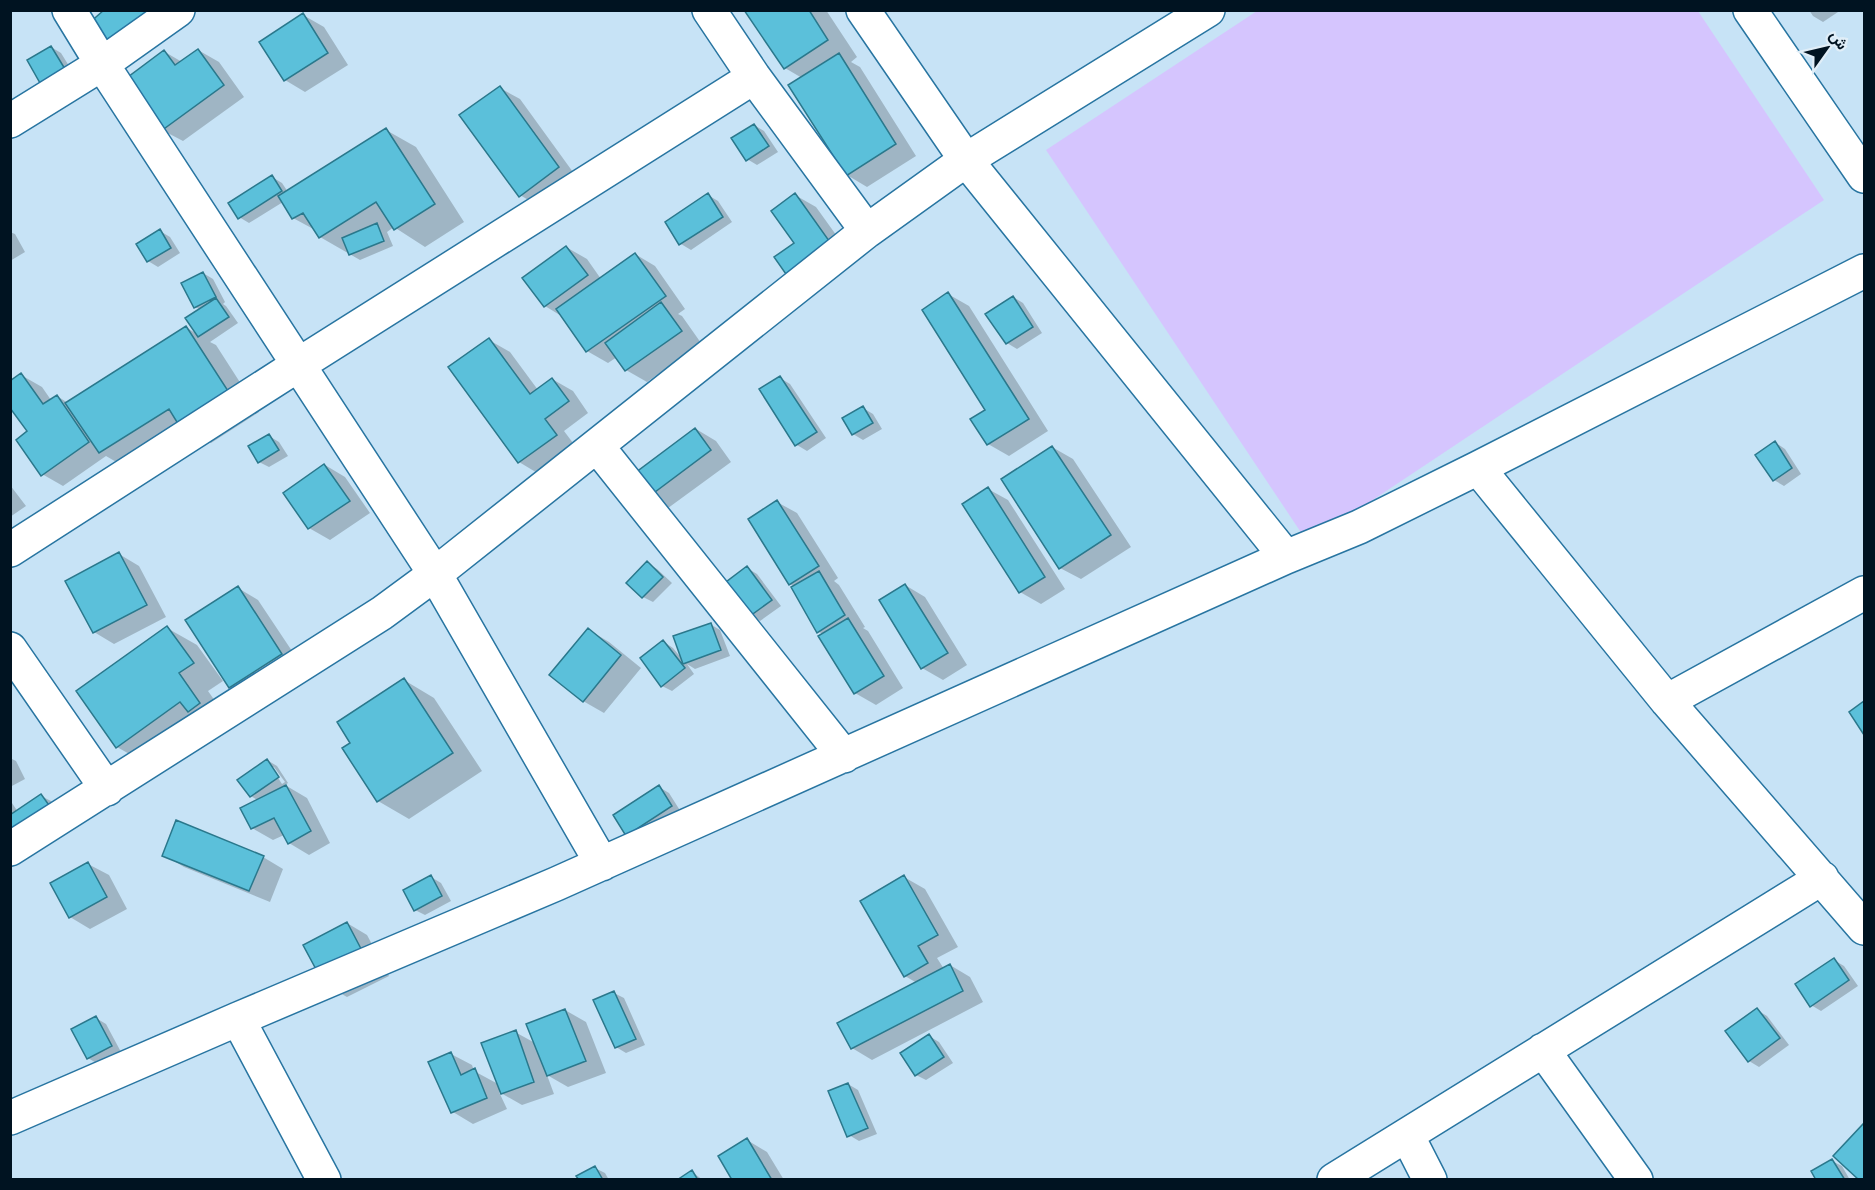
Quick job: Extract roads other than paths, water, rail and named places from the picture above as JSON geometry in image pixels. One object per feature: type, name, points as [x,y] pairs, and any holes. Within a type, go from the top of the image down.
[{"type":"street","points":[[69,10],[435,574],[602,864]]},
{"type":"street","points":[[10,122],[102,64],[178,10]]},
{"type":"street","points":[[710,10],[754,77],[867,231]]},
{"type":"street","points":[[863,10],[966,160],[1286,557]]},
{"type":"street","points":[[1750,10],[1864,176]]},
{"type":"street","points":[[10,849],[382,613],[435,574],[867,231],[966,160],[1205,11]]},
{"type":"street","points":[[10,550],[754,77]]},
{"type":"street","points":[[10,1118],[602,864],[1286,557],[1359,527],[1864,271]]},
{"type":"street","points":[[597,446],[844,756]]},
{"type":"street","points":[[1478,468],[1667,701],[1864,928]]},
{"type":"street","points":[[1667,701],[1864,593]]},
{"type":"street","points":[[10,649],[107,789]]},
{"type":"street","points":[[1334,1179],[1822,878]]},
{"type":"street","points":[[238,1019],[324,1179]]},
{"type":"street","points":[[1543,1050],[1636,1179]]},
{"type":"street","points":[[1407,1134],[1430,1179]]}]
